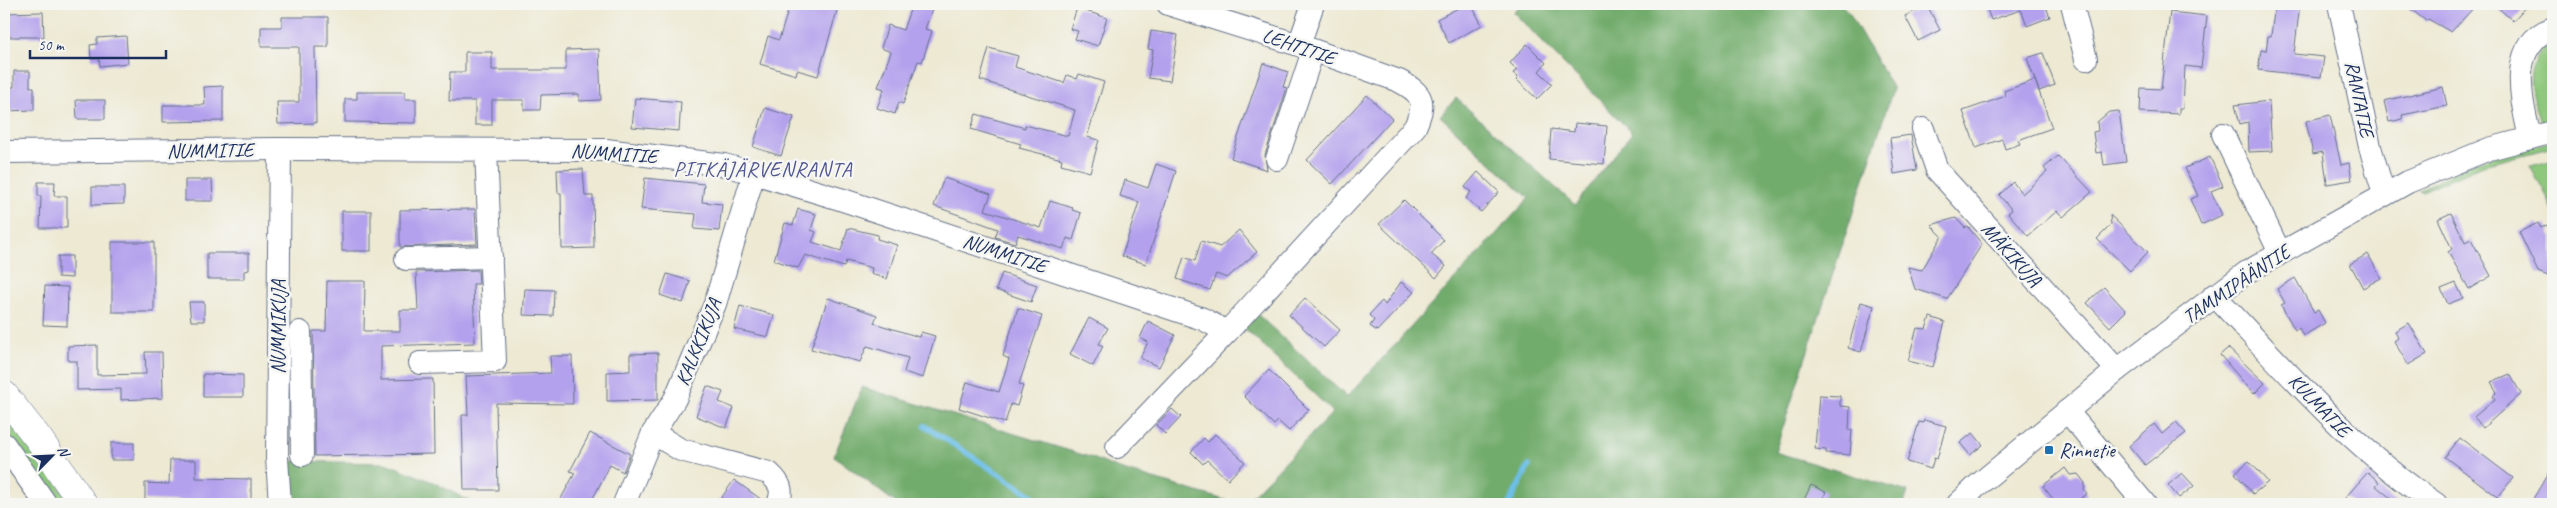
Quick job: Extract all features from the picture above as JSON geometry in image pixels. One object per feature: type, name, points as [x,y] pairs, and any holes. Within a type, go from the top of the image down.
[{"type":"main road","points":[[4,395],[38,438],[83,504]]},
{"type":"street","name":"LEHTITIE","points":[[1168,4],[1306,48],[1399,81],[1414,89],[1422,101],[1421,114],[1415,128],[1227,332]]},
{"type":"street","points":[[1277,159],[1306,48],[1313,4]]},
{"type":"street","points":[[2072,4],[2086,59]]},
{"type":"street","name":"RANTATIE","points":[[2339,4],[2370,147],[2384,194]]},
{"type":"street","points":[[2530,138],[2520,80],[2522,59],[2532,42],[2544,32],[2553,28]]},
{"type":"street","name":"MÄKIKUJA","points":[[1923,129],[1937,170],[2117,370]]},
{"type":"street","name":"TAMMIPÄÄNTIE","points":[[1958,504],[1978,485],[2117,370],[2214,295],[2280,253],[2384,194],[2490,149],[2553,132]]},
{"type":"street","points":[[2223,134],[2280,253]]},
{"type":"street","name":"NUMMITIE","points":[[4,152],[280,149],[606,150],[724,165],[840,199],[1194,316],[1227,332]]},
{"type":"street","name":"NUMMIKUJA","points":[[280,149],[278,395],[280,504]]},
{"type":"street","points":[[420,363],[495,361],[486,150]]},
{"type":"street","name":"KALKKIKUJA","points":[[624,504],[653,433],[675,399],[715,304],[754,173]]},
{"type":"street","points":[[406,259],[491,257]]},
{"type":"street","name":"KULMATIE","points":[[2214,295],[2359,445],[2403,483],[2436,504]]},
{"type":"street","points":[[300,332],[302,455]]},
{"type":"street","points":[[1117,447],[1227,332]]},
{"type":"street","points":[[278,395],[301,395]]},
{"type":"street","points":[[2067,411],[2145,504]]},
{"type":"street","points":[[653,433],[681,450],[769,473],[780,483],[781,496],[778,504]]},
{"type":"street","points":[[4,444],[46,504]]},
{"type":"green space","points":[[1521,4],[1841,4],[1850,14],[1893,89],[1775,452],[1908,492],[1904,504],[1244,504],[1333,412],[1242,326],[1256,313],[1347,397],[1529,198],[1440,116],[1456,98],[1575,205],[1632,133],[1513,12]]},
{"type":"green space","points":[[2553,41],[2552,126],[2541,121],[2533,98],[2530,77],[2536,58]]},
{"type":"green space","points":[[2553,141],[2553,147],[2483,165],[2422,191],[2419,190],[2477,161]]},
{"type":"green space","points":[[2553,160],[2553,209],[2530,166]]},
{"type":"green space","points":[[862,387],[1093,458],[1116,468],[1238,504],[897,504],[834,456]]},
{"type":"green space","points":[[4,410],[72,504],[55,504],[4,431]]},
{"type":"green space","points":[[290,461],[386,463],[433,482],[475,504],[290,504]]},
{"type":"building","points":[[790,4],[839,4],[818,76],[797,70],[796,75],[760,64],[768,36],[779,40]]},
{"type":"building","points":[[912,4],[934,4],[925,29],[932,31],[922,62],[918,61],[903,104],[899,102],[895,114],[877,108],[884,89],[878,87],[891,52],[881,48],[888,25],[903,30]]},
{"type":"building","points":[[1466,4],[1471,4],[1482,25],[1449,43],[1437,19]]},
{"type":"building","points":[[1985,4],[2045,4],[2050,17],[2027,26],[2021,10],[1991,20]]},
{"type":"building","points":[[2275,4],[2300,4],[2294,54],[2324,57],[2321,77],[2258,70],[2261,50],[2266,51],[2268,36],[2271,36]]},
{"type":"building","points":[[2404,4],[2477,4],[2451,32],[2428,19],[2426,21]]},
{"type":"building","points":[[2494,4],[2528,4],[2513,21]]},
{"type":"building","points":[[1927,5],[1940,30],[1918,41],[1905,16]]},
{"type":"building","points":[[1077,8],[1107,18],[1098,46],[1075,39],[1078,31],[1070,29]]},
{"type":"building","points":[[43,12],[44,37],[4,37],[4,13]]},
{"type":"building","points":[[2170,12],[2207,16],[2201,68],[2185,66],[2183,109],[2179,109],[2179,114],[2140,112],[2141,88],[2161,89]]},
{"type":"building","points":[[282,17],[328,17],[328,47],[315,47],[316,123],[278,124],[277,102],[299,102],[299,47],[261,47],[261,27],[282,27]]},
{"type":"building","points":[[1151,31],[1178,35],[1170,81],[1148,78],[1153,50],[1148,49]]},
{"type":"building","points":[[126,36],[128,63],[100,66],[99,59],[91,59],[90,45],[97,44],[97,38]]},
{"type":"building","points":[[1527,44],[1546,63],[1539,71],[1552,84],[1537,99],[1516,79],[1518,77],[1513,73],[1517,70],[1510,63]]},
{"type":"building","points":[[989,48],[1018,56],[1015,67],[1064,83],[1067,75],[1077,79],[1079,74],[1104,82],[1087,137],[1099,140],[1090,172],[1061,164],[1062,159],[1019,148],[1021,144],[971,129],[976,114],[1025,128],[1025,125],[1068,136],[1075,110],[980,80]]},
{"type":"building","points":[[599,49],[601,100],[579,101],[579,94],[541,95],[540,110],[524,110],[524,100],[492,100],[492,125],[475,125],[475,101],[449,101],[450,72],[465,72],[465,52],[492,52],[492,70],[566,70],[566,50]]},
{"type":"building","points":[[2043,53],[2055,85],[2039,91],[2027,58]]},
{"type":"building","points":[[1263,63],[1288,72],[1283,87],[1287,88],[1265,155],[1267,170],[1231,158]]},
{"type":"building","points":[[14,71],[30,71],[30,87],[34,87],[34,110],[4,111],[4,88],[14,87]]},
{"type":"building","points":[[2035,80],[2052,128],[2018,140],[2020,144],[2005,149],[2002,139],[1976,148],[1963,111],[2006,96],[2004,91]]},
{"type":"building","points":[[223,86],[223,121],[163,122],[163,105],[205,105],[204,87]]},
{"type":"building","points":[[2443,87],[2447,106],[2402,115],[2403,119],[2389,122],[2384,101]]},
{"type":"building","points":[[357,92],[405,92],[405,99],[416,99],[416,123],[345,122],[345,99],[357,99]]},
{"type":"building","points":[[1367,95],[1392,119],[1332,184],[1307,160]]},
{"type":"building","points":[[635,98],[681,102],[679,131],[632,127]]},
{"type":"building","points":[[76,100],[105,100],[105,119],[77,119]]},
{"type":"building","points":[[2269,101],[2272,151],[2249,152],[2248,122],[2240,124],[2235,105]]},
{"type":"building","points":[[765,108],[794,117],[781,156],[753,147]]},
{"type":"building","points":[[2119,111],[2126,162],[2104,165],[2102,152],[2096,153],[2093,132],[2098,131],[2097,122],[2109,112]]},
{"type":"building","points":[[2330,115],[2341,165],[2349,163],[2352,180],[2327,184],[2323,152],[2313,154],[2306,121]]},
{"type":"building","points":[[1575,123],[1607,126],[1604,164],[1549,159],[1551,129],[1574,132]]},
{"type":"building","points":[[1911,135],[1917,170],[1894,174],[1890,138]]},
{"type":"building","points":[[2058,156],[2092,192],[2063,217],[2057,211],[2028,236],[2008,213],[2012,210],[1999,195],[2013,182],[2022,194],[2047,172],[2044,168]]},
{"type":"building","points":[[2210,157],[2223,186],[2211,191],[2222,215],[2201,225],[2190,199],[2198,196],[2185,168]]},
{"type":"building","points":[[1156,164],[1176,171],[1146,264],[1122,256],[1139,202],[1120,196],[1125,180],[1148,188]]},
{"type":"building","points":[[583,169],[585,196],[593,196],[594,248],[562,249],[561,193],[558,193],[557,170]]},
{"type":"building","points":[[1478,172],[1499,192],[1481,212],[1466,198],[1471,192],[1465,187]]},
{"type":"building","points":[[645,178],[704,184],[702,202],[722,204],[719,231],[694,229],[696,214],[641,209]]},
{"type":"building","points":[[944,178],[991,194],[985,210],[1041,228],[1050,201],[1073,208],[1072,210],[1081,213],[1073,240],[1067,238],[1063,249],[1018,235],[1015,243],[995,237],[998,229],[934,206]]},
{"type":"building","points":[[185,180],[212,180],[213,201],[185,201]]},
{"type":"building","points":[[38,182],[55,182],[54,196],[67,196],[67,228],[40,228],[41,196],[38,196]]},
{"type":"building","points":[[92,187],[124,187],[124,204],[92,205]]},
{"type":"building","points":[[1404,200],[1444,240],[1431,254],[1446,266],[1436,278],[1379,224]]},
{"type":"building","points":[[475,209],[477,244],[400,247],[400,210]]},
{"type":"building","points":[[798,209],[816,214],[811,230],[816,232],[812,242],[841,251],[848,228],[878,235],[877,239],[897,245],[887,279],[871,274],[872,268],[846,261],[844,267],[805,255],[798,268],[774,260],[785,223],[793,225]]},
{"type":"building","points":[[342,211],[371,211],[371,251],[342,251]]},
{"type":"building","points":[[2451,213],[2465,242],[2471,239],[2491,276],[2469,289],[2448,252],[2452,249],[2438,219]]},
{"type":"building","points":[[2110,215],[2148,252],[2130,271],[2097,239],[2111,225]]},
{"type":"building","points":[[1956,218],[1965,228],[1968,227],[1982,244],[1947,299],[1915,289],[1908,267],[1922,270],[1942,236],[1931,225]]},
{"type":"building","points":[[2538,223],[2541,228],[2547,225],[2553,237],[2553,278],[2538,272],[2519,232]]},
{"type":"building","points":[[1239,230],[1257,252],[1227,278],[1216,274],[1210,290],[1177,279],[1184,257],[1195,261],[1201,241],[1220,247]]},
{"type":"building","points":[[112,242],[154,242],[154,312],[112,312]]},
{"type":"building","points":[[207,253],[249,253],[249,270],[244,271],[244,279],[207,279]]},
{"type":"building","points":[[2368,254],[2381,278],[2363,288],[2350,264]]},
{"type":"building","points":[[58,256],[72,256],[72,278],[58,277]]},
{"type":"building","points":[[478,270],[479,284],[473,284],[475,343],[381,346],[381,380],[433,379],[434,454],[315,456],[313,331],[326,331],[327,281],[365,281],[364,331],[400,331],[400,310],[418,310],[416,272]]},
{"type":"building","points":[[1002,273],[1037,285],[1031,302],[996,290]]},
{"type":"building","points":[[667,274],[690,281],[683,303],[660,295]]},
{"type":"building","points":[[2295,278],[2314,312],[2318,310],[2325,323],[2303,336],[2299,328],[2295,330],[2281,305],[2285,303],[2277,289]]},
{"type":"building","points":[[1401,282],[1414,292],[1377,331],[1370,326],[1374,320],[1369,315],[1382,301],[1385,305]]},
{"type":"building","points":[[2456,283],[2463,298],[2448,304],[2441,289]]},
{"type":"building","points":[[45,286],[68,287],[67,326],[43,325]]},
{"type":"building","points":[[2104,287],[2126,311],[2110,327],[2087,303]]},
{"type":"building","points":[[525,289],[554,290],[553,316],[523,315]]},
{"type":"building","points":[[828,298],[877,315],[874,323],[919,337],[921,332],[935,336],[923,378],[904,372],[908,358],[867,346],[860,362],[811,349]]},
{"type":"building","points":[[1305,298],[1340,330],[1324,347],[1289,315]]},
{"type":"building","points":[[189,302],[204,302],[204,321],[191,321]]},
{"type":"building","points":[[1861,302],[1874,306],[1861,352],[1848,348]]},
{"type":"building","points":[[740,306],[774,315],[768,337],[734,329]]},
{"type":"building","points":[[1018,308],[1042,316],[1019,384],[1023,386],[1017,406],[1011,404],[1005,423],[959,408],[967,382],[999,392],[1009,359],[1003,356]]},
{"type":"building","points":[[1930,317],[1945,322],[1933,367],[1908,361],[1917,328],[1926,329]]},
{"type":"building","points":[[1089,318],[1108,328],[1099,344],[1103,346],[1093,366],[1070,354]]},
{"type":"building","points":[[1148,321],[1175,335],[1159,367],[1140,358],[1148,342],[1140,338]]},
{"type":"building","points":[[2409,323],[2427,354],[2408,365],[2394,341],[2398,338],[2395,331]]},
{"type":"building","points":[[97,345],[97,375],[146,374],[145,352],[162,352],[163,398],[121,400],[121,389],[77,390],[77,361],[68,361],[68,346]]},
{"type":"building","points":[[2228,348],[2265,383],[2254,394],[2220,355]]},
{"type":"building","points":[[658,353],[658,400],[607,401],[607,372],[630,371],[630,354]]},
{"type":"building","points":[[550,356],[572,356],[573,404],[496,403],[498,490],[464,490],[462,415],[468,415],[466,376],[551,373]]},
{"type":"building","points":[[1269,370],[1309,410],[1289,431],[1278,421],[1274,425],[1244,396]]},
{"type":"building","points":[[203,374],[243,375],[243,397],[203,397]]},
{"type":"building","points":[[2510,374],[2521,394],[2483,428],[2474,417],[2495,399],[2493,396],[2497,392],[2491,382]]},
{"type":"building","points":[[707,386],[723,392],[719,402],[734,408],[726,428],[696,416]]},
{"type":"building","points":[[1819,395],[1840,396],[1840,406],[1850,407],[1849,430],[1852,430],[1850,455],[1826,453],[1826,450],[1815,449]]},
{"type":"building","points":[[1172,409],[1181,417],[1165,434],[1156,425]]},
{"type":"building","points":[[1924,420],[1946,426],[1937,459],[1934,458],[1931,469],[1907,462],[1919,422],[1923,423]]},
{"type":"building","points":[[2176,422],[2186,433],[2145,465],[2129,446],[2154,424],[2162,434]]},
{"type":"building","points":[[590,433],[630,454],[623,472],[610,465],[590,504],[558,504],[575,473],[570,471]]},
{"type":"building","points":[[1973,433],[1983,445],[1970,455],[1960,443]]},
{"type":"building","points":[[1215,434],[1245,462],[1228,480],[1207,460],[1203,464],[1191,452],[1204,438],[1208,442]]},
{"type":"building","points":[[2460,438],[2513,478],[2498,497],[2445,457]]},
{"type":"building","points":[[111,443],[134,443],[134,460],[111,460]]},
{"type":"building","points":[[170,460],[196,460],[196,478],[251,479],[251,504],[145,500],[145,483],[169,484]]},
{"type":"building","points":[[2249,461],[2268,482],[2253,494],[2235,473]]},
{"type":"building","points":[[2553,465],[2553,504],[2530,504]]},
{"type":"building","points":[[2065,468],[2070,475],[2078,474],[2085,483],[2084,490],[2087,494],[2073,504],[2057,504],[2043,486]]},
{"type":"building","points":[[2368,472],[2379,482],[2376,486],[2398,504],[2352,504],[2345,498]]},
{"type":"building","points":[[2182,473],[2194,486],[2179,498],[2168,485]]},
{"type":"building","points":[[734,480],[765,502],[765,504],[717,504]]},
{"type":"building","points":[[1811,485],[1826,492],[1820,504],[1802,504]]},
{"type":"waterway","points":[[925,426],[1045,504]]},
{"type":"waterway","points":[[1509,504],[1529,466]]},
{"type":"place","name":"Rinnetie","points":[[2049,450]]},
{"type":"district","name":"PITKÄJÄRVENRANTA","points":[[763,169]]}]
